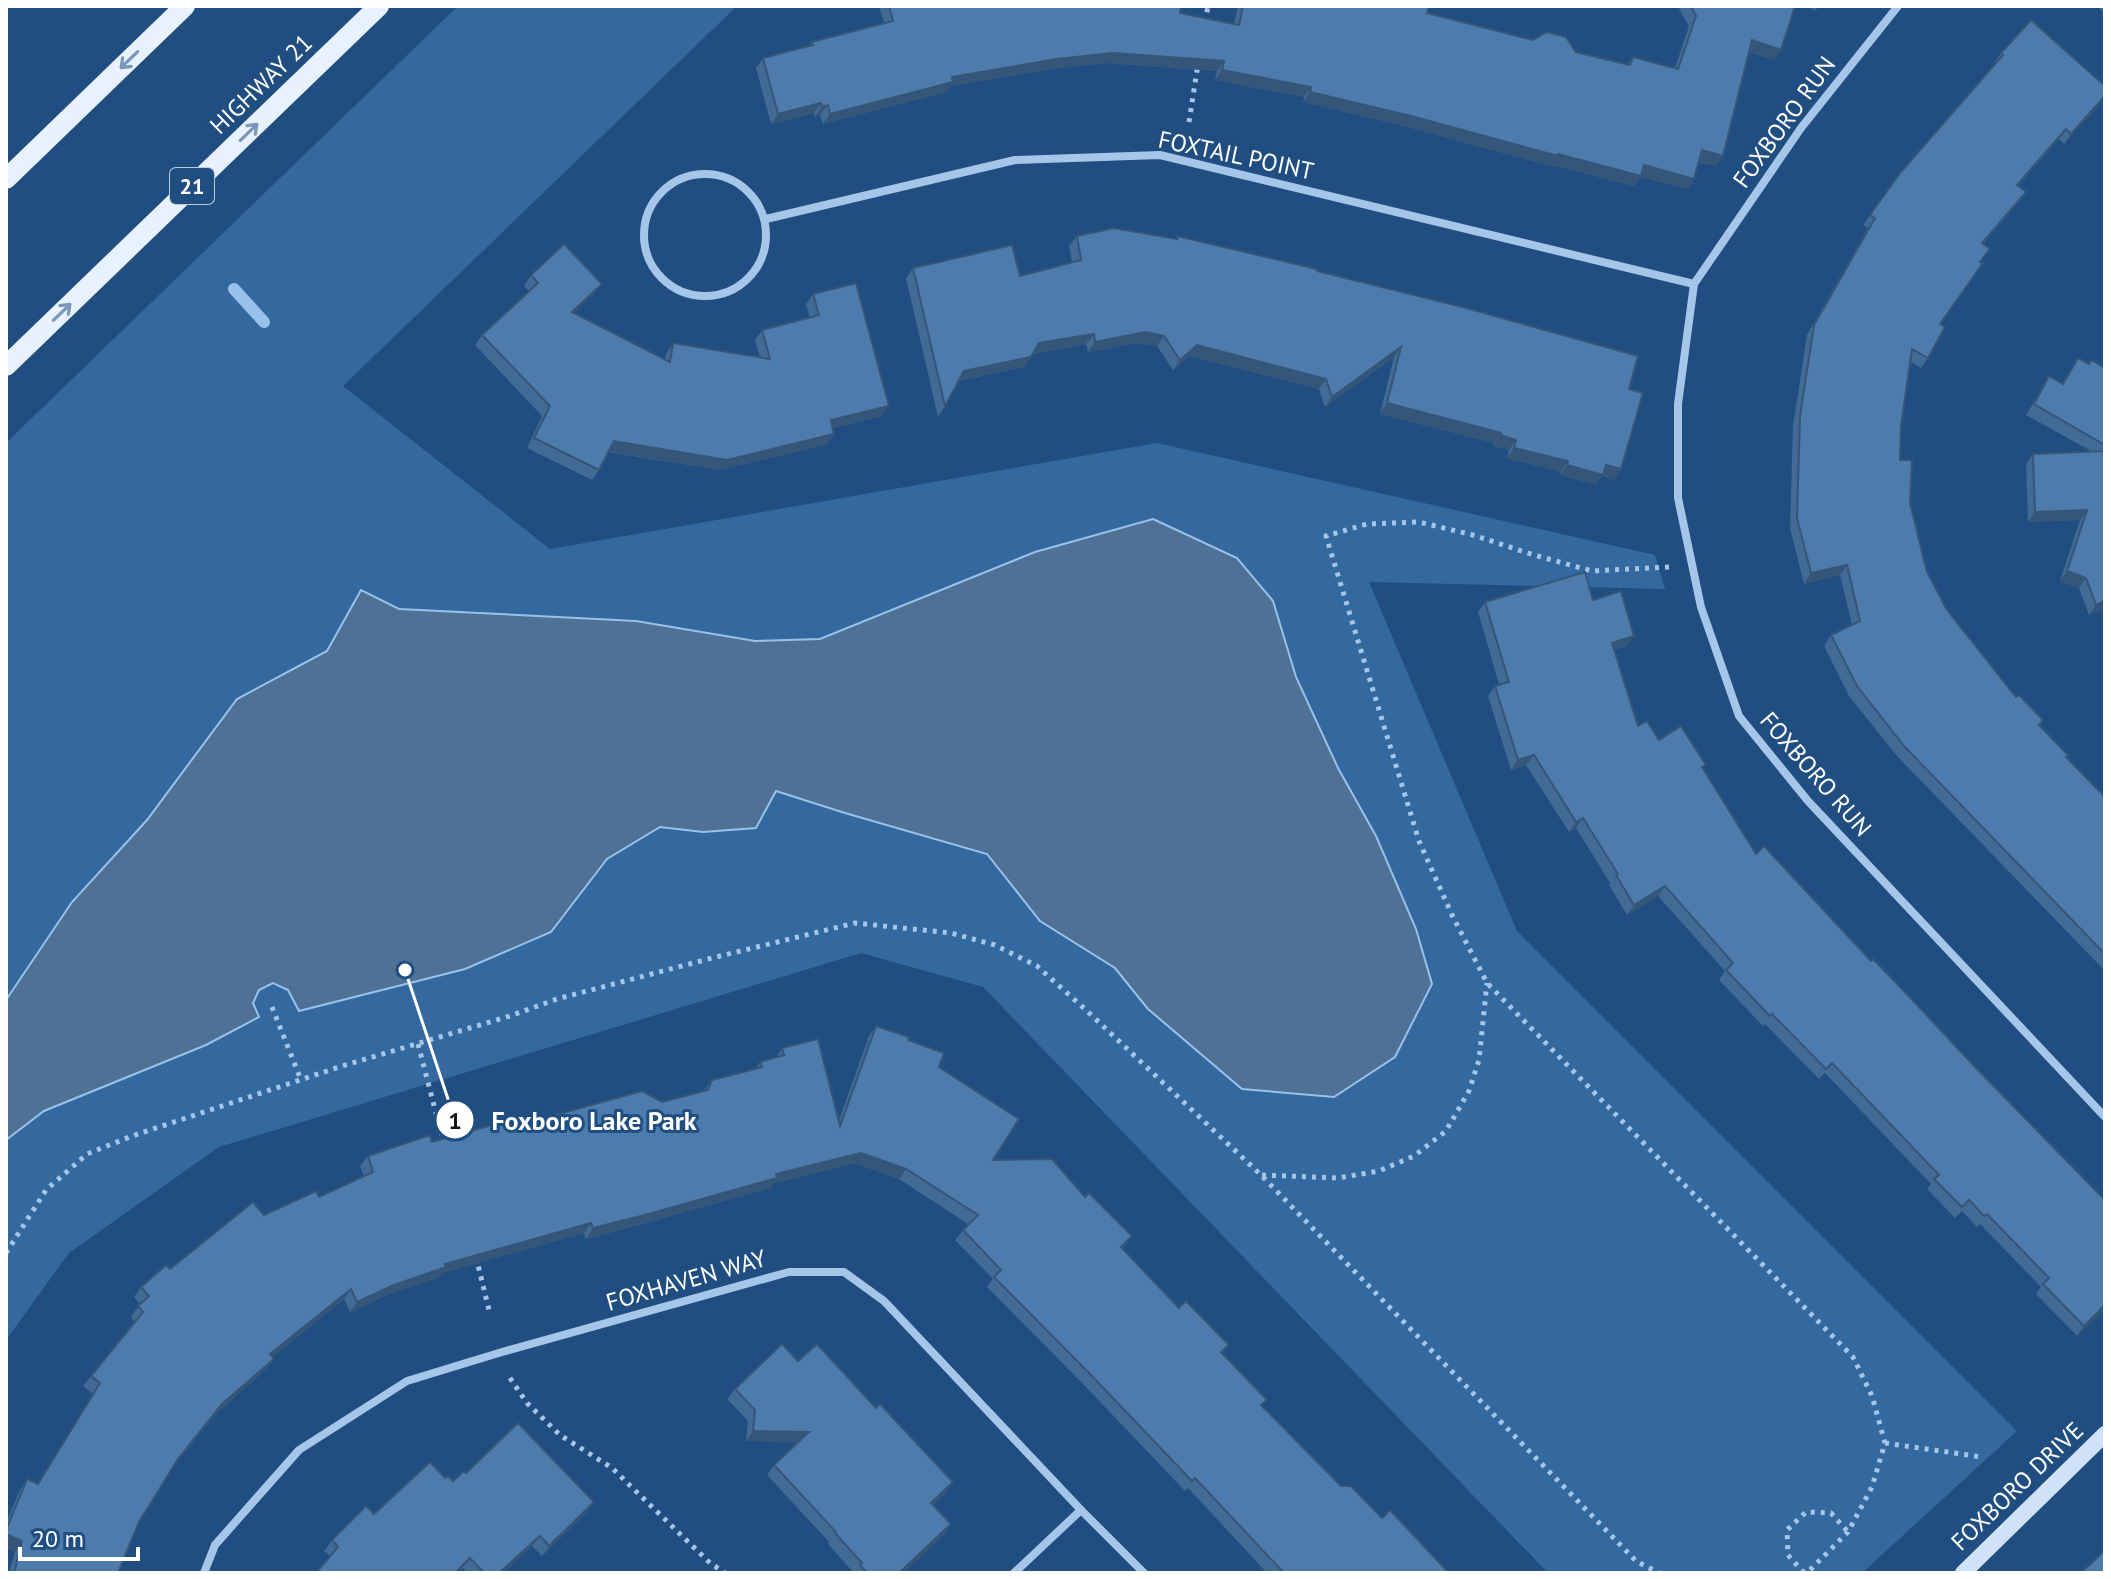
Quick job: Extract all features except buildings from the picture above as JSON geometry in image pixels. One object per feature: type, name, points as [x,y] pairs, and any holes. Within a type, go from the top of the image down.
[{"type":"main road","points":[[6,179],[185,6]]},
{"type":"main road","name":"HIGHWAY 21","points":[[6,366],[379,6]]},
{"type":"street","name":"FOXBORO RUN","points":[[1898,6],[1801,128],[1694,284],[1678,404],[1678,498],[1701,607],[1739,716],[1808,801],[2105,1117]]},
{"type":"street","name":"FOXTAIL POINT","points":[[766,219],[1015,160],[1160,155],[1694,284]]},
{"type":"street","points":[[707,173],[726,177],[744,186],[757,201],[766,219],[767,240],[762,260],[750,278],[733,290],[714,296],[693,296],[674,288],[658,275],[647,257],[643,236],[646,217],[655,198],[669,184],[687,175],[707,173]]},
{"type":"street","name":"FOXHAVEN WAY","points":[[204,1573],[215,1545],[299,1450],[407,1381],[789,1272],[844,1272],[884,1301],[1144,1573]]},
{"type":"street","name":"FOXBORO DRIVE","points":[[1963,1573],[2105,1434]]},
{"type":"street","points":[[1014,1573],[1081,1510]]},
{"type":"path","points":[[1203,35],[1208,6]]},
{"type":"path","points":[[1189,122],[1201,49]]},
{"type":"path","points":[[1671,567],[1592,571],[1419,522],[1367,524],[1326,536],[1419,841],[1487,983],[1853,1357],[1872,1396],[1885,1443],[1872,1487],[1848,1532],[1805,1573],[1788,1555],[1787,1530],[1806,1512],[1831,1513],[1848,1532]]},
{"type":"path","points":[[6,1253],[46,1190],[87,1154],[132,1136],[557,999],[712,958],[855,923],[951,933],[995,945],[1037,966],[1087,1011],[1261,1175],[1636,1561],[1659,1573]]},
{"type":"path","points":[[1261,1175],[1338,1178],[1379,1171],[1414,1156],[1446,1131],[1469,1091],[1479,1060],[1487,983]]},
{"type":"path","points":[[272,1007],[301,1080]]},
{"type":"path","points":[[418,1044],[447,1152]]},
{"type":"path","points":[[475,1255],[490,1314]]},
{"type":"path","points":[[510,1378],[527,1403],[560,1435],[612,1468],[710,1563],[725,1573]]},
{"type":"path","points":[[1885,1443],[1982,1457]]},
{"type":"shaded area","points":[[458,6],[737,6],[343,386],[550,549],[1157,443],[1655,555],[1665,589],[1369,582],[1517,931],[2017,1431],[1862,1573],[1548,1573],[983,987],[861,953],[219,1147],[69,1253],[6,1340],[6,443]]},
{"type":"shaded area","points":[[1153,519],[1237,558],[1273,601],[1296,677],[1338,768],[1376,836],[1416,929],[1432,984],[1395,1057],[1334,1097],[1242,1089],[1148,1009],[1115,968],[1040,921],[987,854],[776,791],[756,828],[703,832],[660,827],[607,859],[551,932],[465,969],[299,1011],[288,990],[273,983],[259,990],[253,1003],[259,1017],[206,1045],[44,1111],[6,1140],[6,1000],[72,902],[147,820],[237,699],[327,651],[361,590],[399,609],[636,621],[755,641],[820,639],[1035,552]]},
{"type":"waterway","points":[[234,289],[264,322]]},
{"type":"place","name":"Foxboro Lake Park","points":[[405,970]]}]
